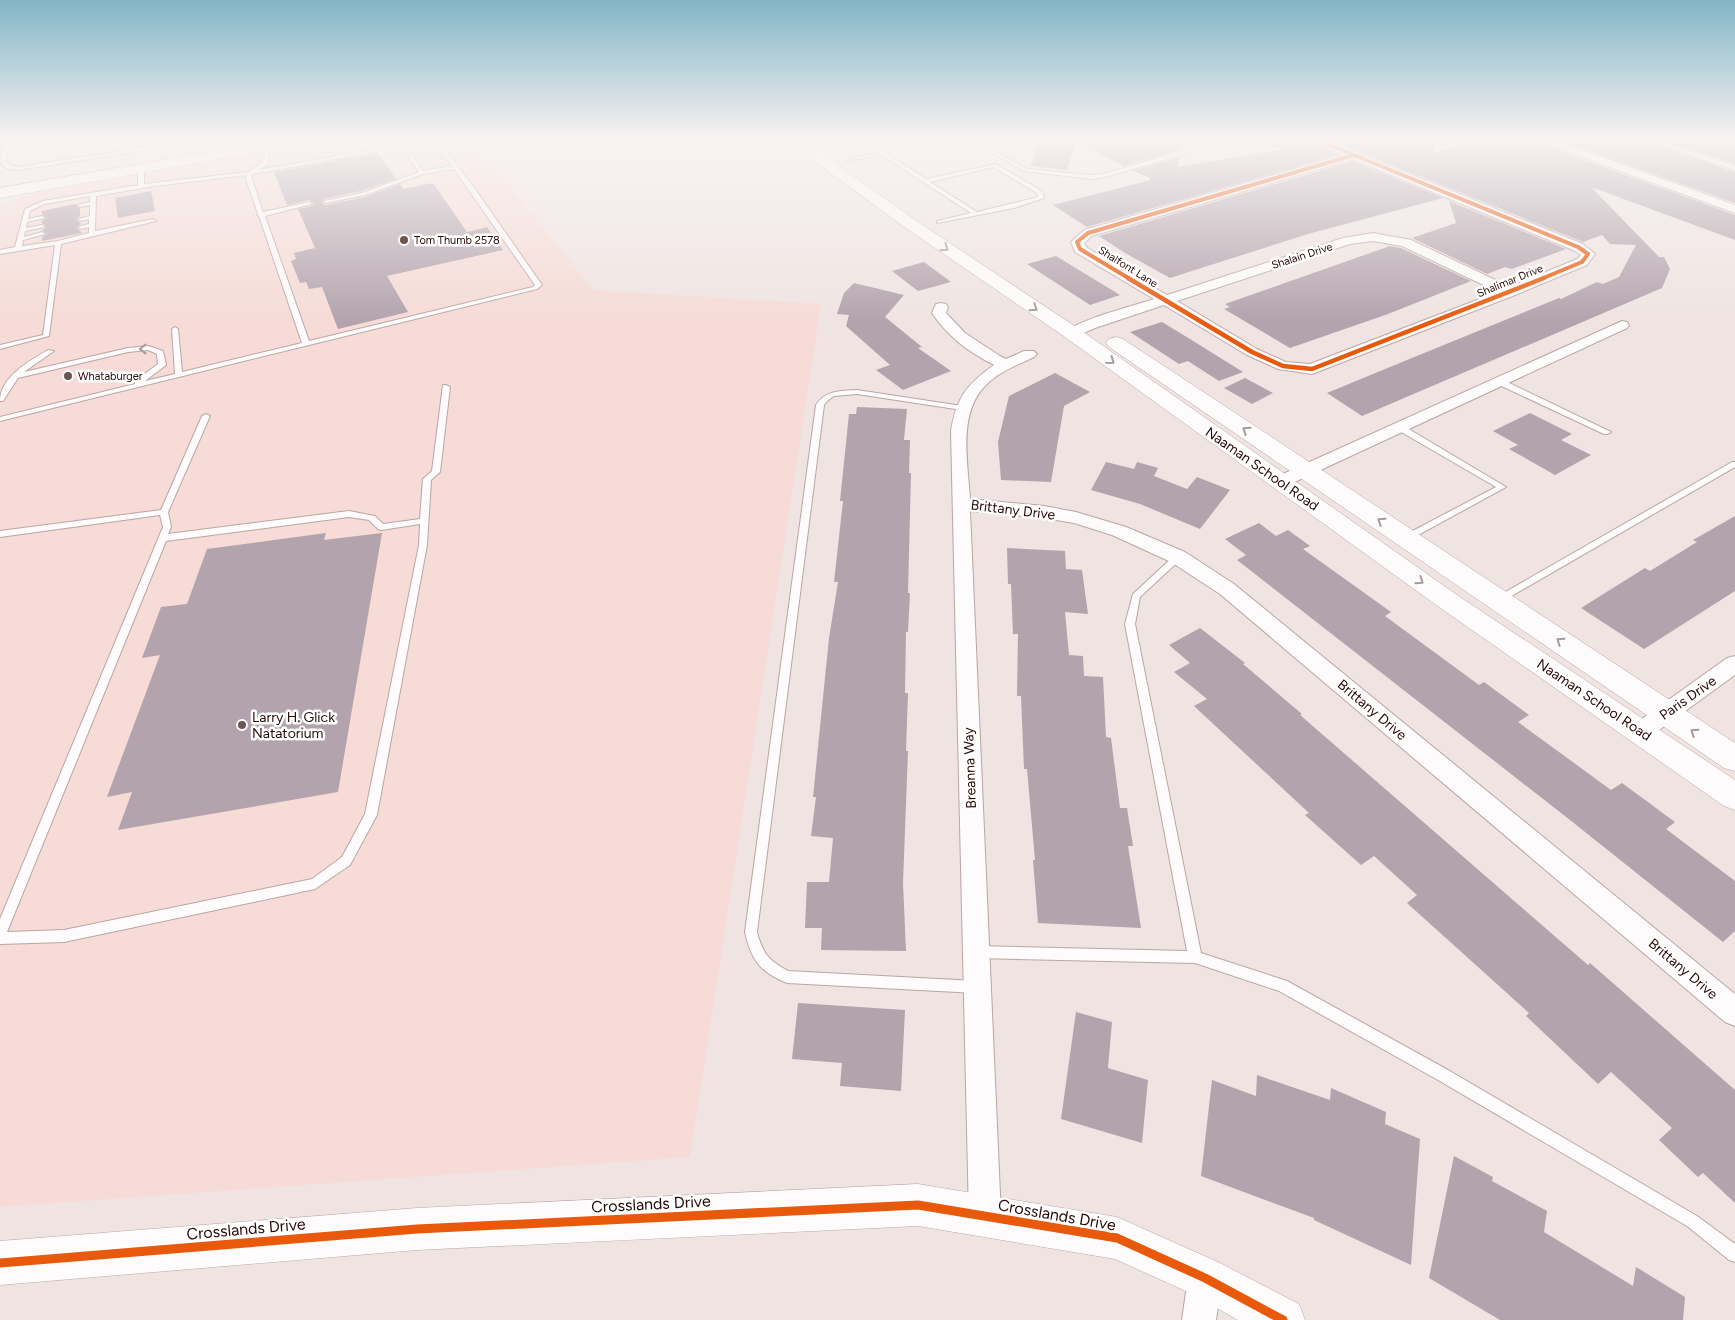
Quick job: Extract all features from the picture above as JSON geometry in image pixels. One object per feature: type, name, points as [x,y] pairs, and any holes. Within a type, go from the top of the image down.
[{"type":"main road","name":"Naaman School Road","points":[[878,201],[909,223],[1305,470],[1735,759]]},
{"type":"main road","name":"Naaman School Road","points":[[907,201],[939,222],[1081,329],[1280,482],[1448,601],[1735,797]]},
{"type":"main road","name":"Crosslands Drive","points":[[0,1263],[417,1229],[918,1206],[1117,1238],[1206,1278],[1283,1320]]},
{"type":"street","name":"Shalfont Lane","points":[[1164,301],[1080,249],[1077,242],[1088,233],[1198,201]]},
{"type":"street","name":"Shalimar Drive","points":[[1164,301],[1252,352],[1283,366],[1312,369],[1582,262],[1588,254],[1578,247],[1465,201]]},
{"type":"street","points":[[1712,201],[1735,209]]},
{"type":"street","name":"Shalain Drive","points":[[1081,329],[1348,241],[1373,237],[1406,243],[1510,292]]},
{"type":"street","points":[[941,307],[939,313],[946,324],[981,352],[1004,364]]},
{"type":"street","points":[[1280,482],[1622,325]]},
{"type":"street","name":"Breanna Way","points":[[986,1217],[960,504],[959,417],[968,395],[979,383],[1004,364],[1030,354]]},
{"type":"street","name":"Brittany Drive","points":[[960,504],[1044,512],[1076,518],[1119,531],[1178,556],[1227,589],[1735,1012]]},
{"type":"street","name":"Paris Drive","points":[[1640,732],[1735,664]]},
{"type":"street","points":[[1199,1320],[1206,1278]]},
{"type":"lane","points":[[19,244],[27,210],[43,203],[56,201]]},
{"type":"lane","points":[[92,201],[92,230]]},
{"type":"lane","points":[[256,201],[306,344]]},
{"type":"lane","points":[[0,419],[527,290],[539,285],[479,201]]},
{"type":"lane","points":[[955,201],[976,214]]},
{"type":"lane","points":[[939,222],[1030,201]]},
{"type":"lane","points":[[260,215],[309,204]]},
{"type":"lane","points":[[80,208],[92,206]]},
{"type":"lane","points":[[25,218],[42,215]]},
{"type":"lane","points":[[81,219],[92,217]]},
{"type":"lane","points":[[81,230],[153,221]]},
{"type":"lane","points":[[22,230],[42,227]]},
{"type":"lane","points":[[19,244],[58,243],[92,230]]},
{"type":"lane","points":[[0,252],[19,244],[42,238]]},
{"type":"lane","points":[[0,346],[46,336],[58,243]]},
{"type":"lane","points":[[175,329],[179,375]]},
{"type":"lane","points":[[14,378],[128,350],[149,348],[160,352],[162,365],[133,386]]},
{"type":"lane","points":[[0,399],[6,386],[20,371],[50,351]]},
{"type":"lane","points":[[1498,381],[1608,432]]},
{"type":"lane","points":[[0,938],[64,936],[315,884],[346,861],[371,815],[423,545],[427,479],[436,472],[446,387]]},
{"type":"lane","points":[[962,408],[856,392],[832,394],[824,399],[820,405],[751,932],[756,955],[769,968],[787,977],[978,987]]},
{"type":"lane","points":[[0,934],[168,527],[164,512],[206,416]]},
{"type":"lane","points":[[1399,426],[1502,487],[1406,538]]},
{"type":"lane","points":[[1498,600],[1735,464]]},
{"type":"lane","points":[[0,534],[164,512]]},
{"type":"lane","points":[[163,538],[349,514],[372,518],[381,527],[424,521]]},
{"type":"lane","points":[[1178,556],[1136,596],[1130,624],[1195,957]]},
{"type":"lane","points":[[976,952],[1195,957],[1282,986],[1443,1075],[1692,1221],[1735,1254]]},
{"type":"shaded area","name":"Larry H. Glick Natatorium","points":[[15,201],[521,201],[593,290],[821,304],[690,1157],[0,1207],[0,207]]},
{"type":"building","points":[[115,201],[153,201],[155,211],[118,218]]},
{"type":"building","name":"Tom Thumb 2578","points":[[285,201],[306,201],[287,205]]},
{"type":"building","name":"Tom Thumb 2578","points":[[310,201],[323,201],[322,203],[326,205],[347,201],[445,201],[467,232],[487,227],[503,250],[387,276],[408,312],[338,329],[322,287],[309,289],[306,282],[300,283],[291,261],[296,259],[294,253],[315,248],[298,209],[314,204]]},
{"type":"building","points":[[1070,201],[1179,201],[1087,227],[1053,205]]},
{"type":"building","points":[[1219,201],[1433,201],[1308,234],[1170,278],[1099,236]]},
{"type":"building","points":[[1449,201],[1566,249],[1512,269],[1505,267],[1487,274],[1412,238],[1456,223]]},
{"type":"building","points":[[1480,201],[1604,201],[1659,257],[1664,257],[1670,269],[1662,288],[1362,416],[1327,393],[1559,298],[1561,299],[1597,282],[1603,284],[1619,277],[1636,245],[1610,244],[1602,235],[1583,242]]},
{"type":"building","points":[[1628,201],[1696,201],[1735,215],[1735,240]]},
{"type":"building","points":[[75,204],[80,209],[80,216],[76,219],[81,224],[76,227],[82,233],[42,241],[42,237],[47,234],[42,230],[47,227],[42,221],[47,218],[42,214],[42,211]]},
{"type":"building","points":[[1390,246],[1401,248],[1471,281],[1388,314],[1290,348],[1224,309],[1230,307],[1225,304]]},
{"type":"building","points":[[1056,256],[1120,295],[1090,305],[1027,264]]},
{"type":"building","points":[[924,262],[951,282],[918,291],[892,271]]},
{"type":"building","points":[[854,283],[904,295],[885,317],[922,347],[918,348],[951,371],[903,390],[876,370],[890,365],[846,326],[849,315],[837,314],[844,293]]},
{"type":"building","points":[[1162,322],[1243,372],[1219,381],[1188,361],[1179,364],[1130,332]]},
{"type":"building","points":[[1055,373],[1090,392],[1064,406],[1051,482],[1001,480],[998,442],[1009,396]]},
{"type":"building","points":[[1245,378],[1273,393],[1252,404],[1224,388]]},
{"type":"building","points":[[857,407],[907,409],[904,440],[910,440],[908,593],[910,593],[908,632],[906,632],[905,693],[908,693],[906,751],[908,751],[903,883],[906,951],[821,950],[822,928],[805,928],[807,882],[829,882],[833,838],[811,836],[816,797],[813,797],[829,638],[838,582],[834,582],[843,501],[840,501],[849,414],[856,414]]},
{"type":"building","points":[[1530,413],[1572,434],[1561,440],[1591,455],[1555,475],[1509,449],[1518,445],[1493,431]]},
{"type":"building","points":[[1106,462],[1134,469],[1137,462],[1158,468],[1154,476],[1187,489],[1197,477],[1230,490],[1200,529],[1140,504],[1091,490]]},
{"type":"building","points":[[1735,516],[1735,591],[1644,649],[1581,608],[1645,568],[1650,571],[1697,542],[1693,540]]},
{"type":"building","points":[[1259,523],[1276,536],[1288,530],[1310,546],[1303,549],[1391,612],[1385,616],[1479,685],[1484,682],[1529,715],[1518,722],[1611,790],[1622,783],[1675,822],[1666,829],[1735,881],[1735,931],[1723,942],[1237,560],[1246,555],[1225,539]]},
{"type":"building","name":"Larry H. Glick Natatorium","points":[[326,533],[324,540],[382,533],[338,792],[118,830],[132,792],[107,797],[160,655],[142,658],[161,607],[187,604],[207,549]]},
{"type":"building","points":[[1007,548],[1065,551],[1066,569],[1082,570],[1088,614],[1065,612],[1069,655],[1083,656],[1084,676],[1103,677],[1106,737],[1111,738],[1120,808],[1127,808],[1133,846],[1128,846],[1141,928],[1038,923],[1027,769],[1024,769],[1021,696],[1017,696],[1018,634],[1013,634],[1011,584],[1008,584]]},
{"type":"building","points":[[1200,628],[1245,663],[1243,664],[1302,714],[1300,715],[1588,965],[1590,963],[1735,1090],[1735,1203],[1703,1173],[1698,1177],[1659,1140],[1672,1128],[1611,1072],[1598,1084],[1526,1016],[1529,1013],[1407,903],[1417,895],[1374,856],[1361,865],[1305,815],[1309,813],[1194,706],[1207,699],[1174,672],[1190,663],[1169,645]]},
{"type":"building","points":[[798,1003],[905,1010],[901,1091],[840,1086],[842,1063],[792,1059]]},
{"type":"building","points":[[1076,1012],[1112,1022],[1108,1068],[1148,1080],[1142,1143],[1061,1119]]},
{"type":"building","points":[[1257,1075],[1330,1100],[1331,1088],[1386,1112],[1385,1124],[1420,1139],[1411,1265],[1314,1220],[1314,1218],[1201,1176],[1212,1080],[1256,1096]]},
{"type":"building","points":[[1454,1156],[1493,1177],[1492,1181],[1547,1211],[1544,1232],[1633,1286],[1636,1267],[1685,1297],[1683,1320],[1500,1320],[1429,1278]]},
{"type":"cycle path","points":[[1198,201],[1088,233],[1077,242],[1080,249],[1252,352],[1283,366],[1312,369],[1582,262],[1588,254],[1578,247],[1465,201]]},
{"type":"cycle path","points":[[0,1263],[417,1229],[918,1205],[1117,1238],[1205,1278],[1283,1320]]},
{"type":"place","name":"Tom Thumb 2578","points":[[404,240]]},
{"type":"place","name":"Whataburger","points":[[68,376]]},
{"type":"place","name":"Larry H. Glick Natatorium","points":[[242,725]]}]
